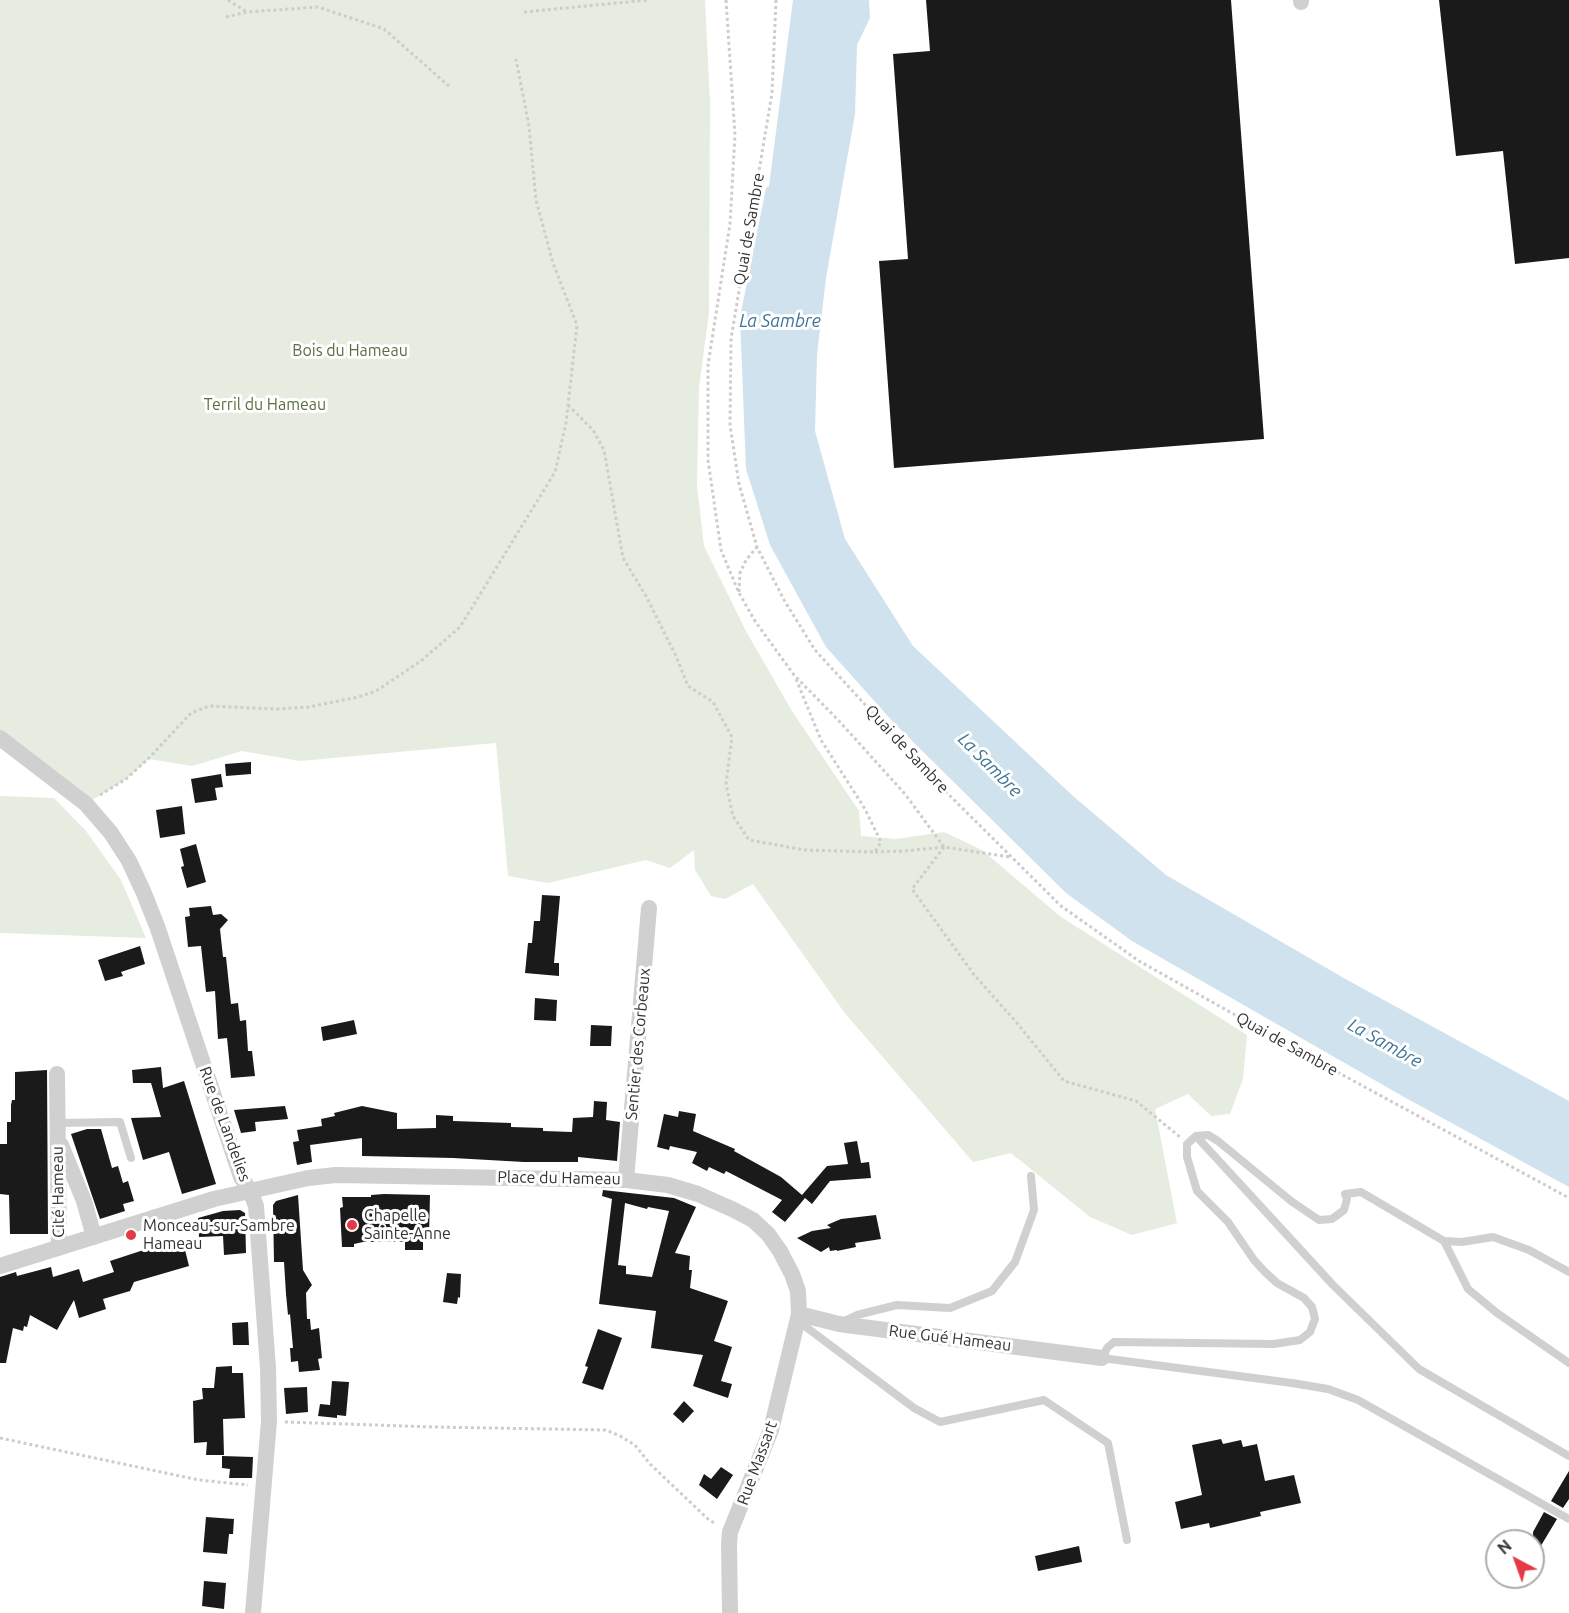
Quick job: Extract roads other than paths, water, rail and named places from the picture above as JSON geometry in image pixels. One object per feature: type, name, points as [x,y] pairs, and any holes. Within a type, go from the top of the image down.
[{"type":"street","name":"Rue de Landelies","points":[[0,738],[86,804],[111,833],[129,861],[143,891],[241,1177],[256,1206],[268,1368],[269,1421],[253,1613]]},
{"type":"street","name":"Sentier des Corbeaux","points":[[626,1179],[649,908]]},
{"type":"street","name":"Cité Hameau","points":[[57,1074],[59,1248]]},
{"type":"street","name":"Cité Hameau","points":[[57,1129],[84,1201],[94,1237]]},
{"type":"street","name":"Place du Hameau","points":[[0,1266],[214,1199],[308,1178],[336,1175],[626,1179],[668,1185],[698,1194],[753,1220],[768,1234],[792,1274],[798,1291],[799,1318]]},
{"type":"street","name":"Rue Gué Hameau","points":[[799,1318],[1102,1358]]},
{"type":"street","name":"Rue Massart","points":[[730,1613],[730,1532],[771,1430],[799,1318]]},
{"type":"lane","points":[[57,1129],[120,1122],[131,1158]]},
{"type":"lane","points":[[1569,1272],[1529,1250],[1493,1237],[1461,1242],[1444,1241],[1361,1192],[1345,1194],[1347,1198],[1344,1210],[1332,1219],[1319,1220],[1298,1206],[1218,1141],[1208,1135],[1196,1136],[1187,1144],[1187,1157],[1197,1191],[1228,1222],[1264,1272],[1277,1283],[1304,1298],[1312,1307],[1316,1319],[1310,1332],[1300,1340],[1274,1344],[1114,1342],[1107,1348],[1102,1358],[1328,1389],[1358,1400],[1569,1519]]},
{"type":"lane","points":[[1196,1136],[1333,1285],[1419,1369],[1569,1456]]},
{"type":"lane","points":[[839,1324],[857,1315],[897,1305],[950,1308],[992,1291],[1015,1262],[1034,1210],[1031,1176]]},
{"type":"lane","points":[[1444,1241],[1468,1289],[1497,1313],[1569,1363]]},
{"type":"lane","points":[[799,1318],[914,1408],[940,1422],[1044,1401],[1108,1443],[1127,1540]]},
{"type":"water","name":"La Sambre","points":[[793,0],[869,0],[870,18],[857,45],[855,114],[826,278],[817,355],[815,431],[845,539],[913,646],[1073,796],[1166,875],[1349,981],[1569,1101],[1569,1187],[1404,1097],[1132,941],[1066,893],[894,723],[826,647],[770,545],[746,469],[740,317],[766,188],[769,186]]},
{"type":"place","name":"Chapelle Sainte-Anne","points":[[352,1225]]},
{"type":"place","name":"Monceau-sur-Sambre Hameau","points":[[131,1235]]},
{"type":"park label","name":"Bois du Hameau","points":[[350,351]]},
{"type":"park label","name":"Terril du Hameau","points":[[265,405]]}]
